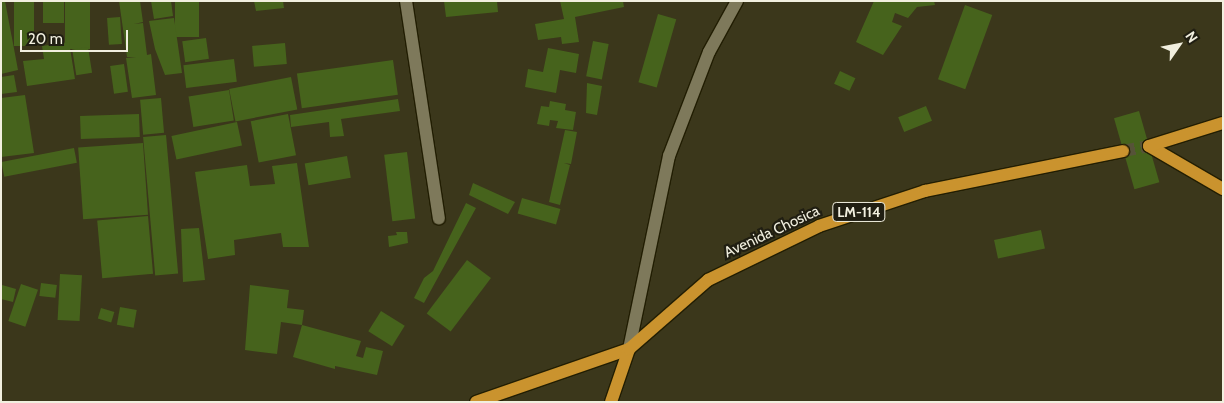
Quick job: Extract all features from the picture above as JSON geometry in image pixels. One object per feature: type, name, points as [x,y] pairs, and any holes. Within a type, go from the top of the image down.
[{"type":"main road","points":[[1223,123],[1149,146],[1223,189]]},
{"type":"main road","name":"Avenida Chosica","points":[[629,349],[708,280],[819,226],[925,191],[1124,152]]},
{"type":"main road","points":[[476,402],[629,349]]},
{"type":"main road","points":[[611,402],[629,349]]},
{"type":"street","points":[[406,1],[439,219]]},
{"type":"street","points":[[629,349],[669,156],[710,52],[737,1]]},
{"type":"building","points":[[1,1],[5,1],[18,70],[1,74]]},
{"type":"building","points":[[14,1],[34,1],[34,46],[14,46]]},
{"type":"building","points":[[43,1],[64,1],[64,23],[43,23]]},
{"type":"building","points":[[65,1],[90,1],[90,49],[65,49]]},
{"type":"building","points":[[119,1],[140,1],[143,22],[134,24],[143,23],[147,55],[151,54],[156,95],[132,98],[126,58],[136,57],[127,57]]},
{"type":"building","points":[[151,1],[171,1],[173,16],[154,19]]},
{"type":"building","points":[[175,1],[199,1],[199,37],[175,37]]},
{"type":"building","points":[[254,1],[283,1],[284,8],[256,11]]},
{"type":"building","points":[[444,1],[497,1],[498,12],[446,17]]},
{"type":"building","points":[[560,1],[623,1],[624,7],[575,17],[579,42],[562,44],[561,37],[538,40],[535,24],[564,19]]},
{"type":"building","points":[[874,1],[934,1],[935,5],[917,7],[908,18],[895,13],[892,22],[902,26],[883,55],[856,42]]},
{"type":"building","points":[[965,5],[992,15],[965,89],[938,79]]},
{"type":"building","points":[[658,14],[676,19],[657,87],[638,82]]},
{"type":"building","points":[[120,17],[122,44],[109,45],[107,18]]},
{"type":"building","points":[[174,18],[182,73],[165,75],[155,49],[149,21]]},
{"type":"building","points":[[206,38],[209,59],[185,62],[182,41]]},
{"type":"building","points":[[593,41],[609,44],[602,79],[586,76]]},
{"type":"building","points":[[69,42],[75,79],[27,86],[23,61],[44,59],[42,46]]},
{"type":"building","points":[[285,43],[287,64],[254,67],[252,46]]},
{"type":"building","points":[[88,47],[92,73],[76,75],[72,50]]},
{"type":"building","points":[[548,48],[579,54],[576,73],[560,70],[556,93],[525,87],[528,69],[543,72]]},
{"type":"building","points":[[234,59],[237,82],[186,88],[183,65]]},
{"type":"building","points":[[393,60],[398,95],[302,108],[297,73]]},
{"type":"building","points":[[124,64],[128,92],[114,94],[110,66]]},
{"type":"building","points":[[840,71],[855,78],[849,91],[834,84]]},
{"type":"building","points":[[14,75],[17,92],[1,94],[1,77]]},
{"type":"building","points":[[291,77],[297,109],[235,121],[229,89]]},
{"type":"building","points":[[587,83],[602,86],[597,115],[586,113]]},
{"type":"building","points":[[229,90],[234,121],[193,127],[189,96]]},
{"type":"building","points":[[25,95],[34,153],[1,157],[1,98]]},
{"type":"building","points":[[161,98],[164,133],[143,135],[140,100]]},
{"type":"building","points":[[398,99],[400,111],[341,119],[344,136],[330,137],[329,122],[291,127],[290,115]]},
{"type":"building","points":[[550,101],[566,104],[565,110],[576,112],[573,130],[556,128],[558,121],[550,120],[549,126],[537,124],[541,106],[549,107]]},
{"type":"building","points":[[926,106],[932,121],[904,132],[898,117]]},
{"type":"building","points":[[1139,111],[1159,182],[1134,189],[1114,118]]},
{"type":"building","points":[[139,114],[140,137],[81,139],[80,116]]},
{"type":"building","points":[[288,114],[296,155],[259,162],[251,121]]},
{"type":"building","points":[[237,122],[242,145],[176,159],[171,136]]},
{"type":"building","points":[[565,130],[577,132],[571,164],[564,163],[570,165],[560,205],[549,202]]},
{"type":"building","points":[[166,135],[178,273],[155,275],[143,137]]},
{"type":"building","points":[[143,143],[148,215],[83,219],[78,148]]},
{"type":"building","points":[[74,148],[77,163],[4,177],[1,162]]},
{"type":"building","points":[[407,152],[415,219],[392,221],[384,155]]},
{"type":"building","points":[[347,156],[351,178],[308,185],[305,163]]},
{"type":"building","points":[[297,163],[309,247],[283,247],[281,233],[234,240],[235,255],[208,259],[195,172],[247,165],[250,186],[275,184],[272,166]]},
{"type":"building","points":[[473,183],[515,202],[508,214],[469,195]]},
{"type":"building","points":[[522,198],[560,209],[556,224],[518,213]]},
{"type":"building","points":[[466,203],[476,208],[424,303],[414,298],[424,278],[433,271]]},
{"type":"building","points":[[148,216],[153,274],[102,278],[97,220]]},
{"type":"building","points":[[199,228],[205,280],[183,282],[181,229]]},
{"type":"building","points":[[1041,230],[1045,249],[998,259],[994,240]]},
{"type":"building","points":[[396,232],[407,232],[408,243],[389,247],[388,236],[397,235]]},
{"type":"building","points":[[467,260],[491,278],[451,332],[427,314]]},
{"type":"building","points":[[60,274],[82,275],[80,321],[58,320]]},
{"type":"building","points":[[41,283],[57,285],[55,298],[39,296]]},
{"type":"building","points":[[21,284],[38,290],[25,327],[8,321]]},
{"type":"building","points":[[2,285],[16,289],[13,302],[1,299]]},
{"type":"building","points":[[250,285],[289,290],[287,308],[304,310],[302,325],[281,322],[277,354],[245,350]]},
{"type":"building","points":[[120,307],[137,310],[134,328],[117,325]]},
{"type":"building","points":[[101,308],[114,312],[111,323],[98,319]]},
{"type":"building","points":[[381,311],[405,326],[392,346],[368,331]]},
{"type":"building","points":[[302,325],[361,341],[356,356],[363,358],[366,347],[383,351],[377,375],[335,366],[335,369],[293,357]]},
{"type":"tunnel","points":[[1123,151],[1149,146]]}]
